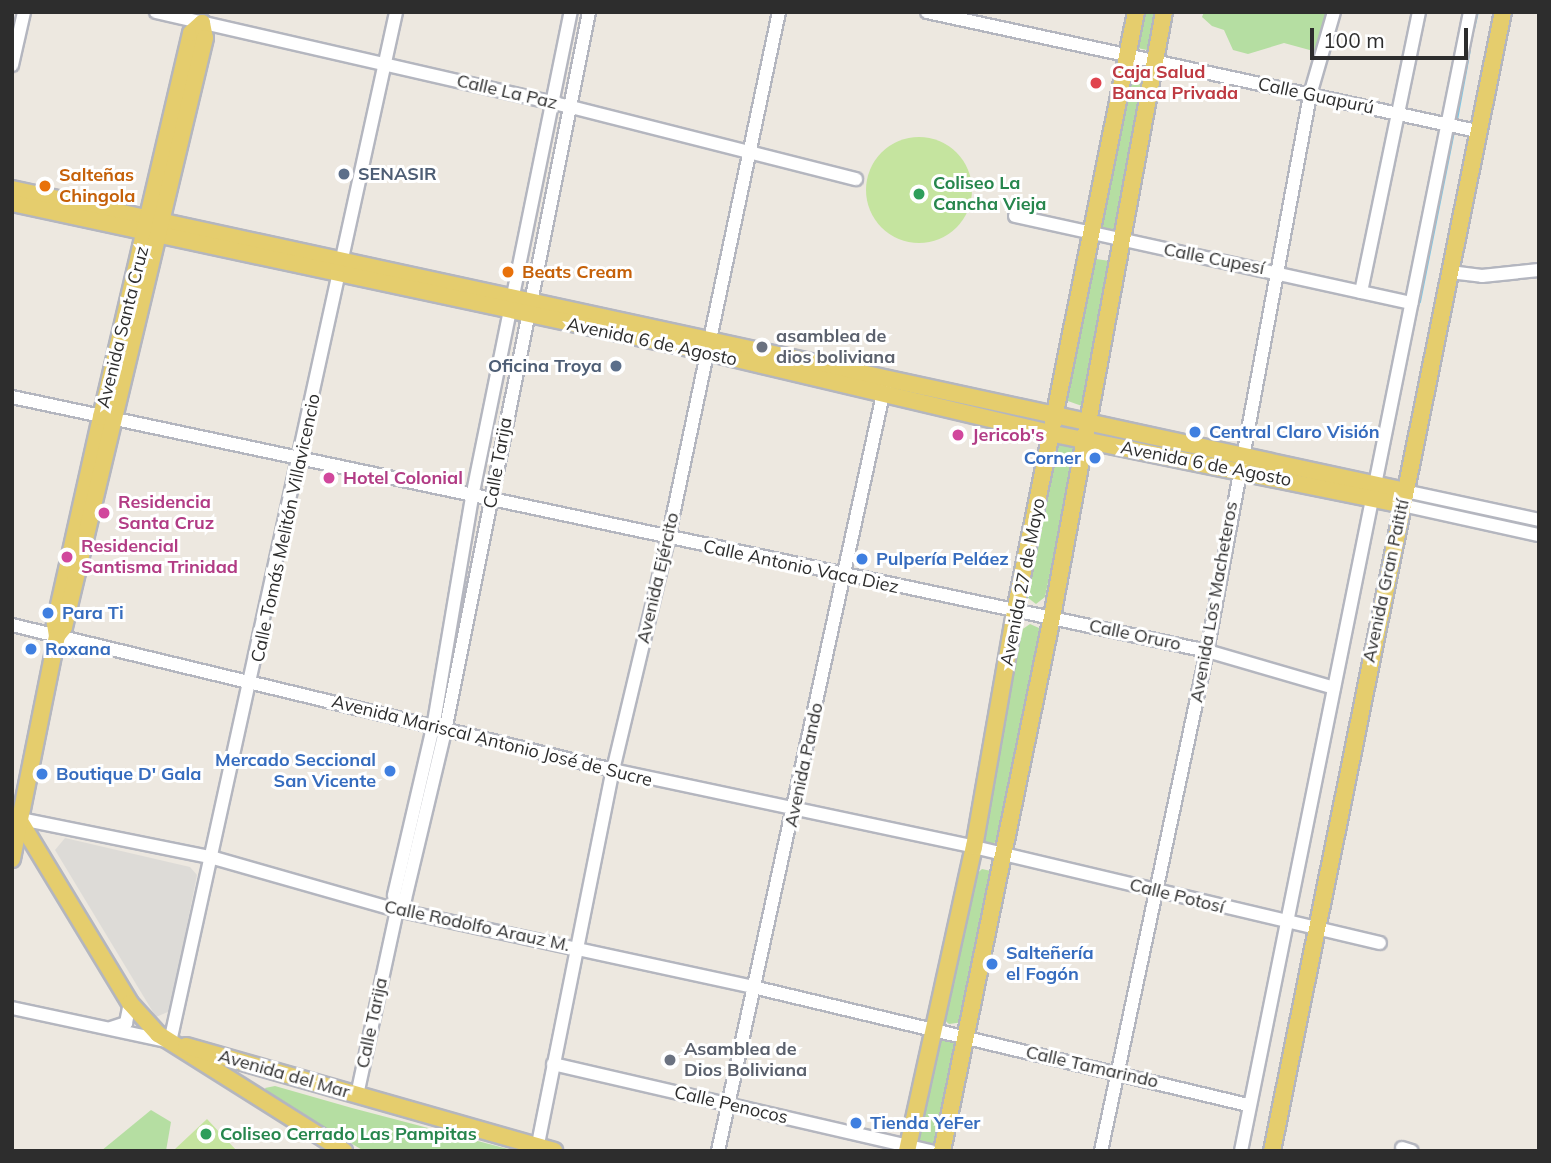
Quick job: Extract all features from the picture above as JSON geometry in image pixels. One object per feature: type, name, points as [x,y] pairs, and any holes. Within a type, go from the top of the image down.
[{"type":"main road","name":"Avenida 27 de Mayo","points":[[908,1148],[974,847],[1015,611],[1058,417],[1136,12]]},
{"type":"main road","name":"Avenida 27 de Mayo","points":[[942,1151],[1052,617],[1164,12]]},
{"type":"main road","name":"Avenida Gran Paitití","points":[[1272,1151],[1503,12]]},
{"type":"main road","name":"Avenida Santa Cruz","points":[[12,859],[17,818],[57,636],[64,627],[106,418],[153,227],[205,38],[204,18]]},
{"type":"main road","name":"Avenida 6 de Agosto","points":[[12,189],[153,227]]},
{"type":"main road","name":"Avenida 6 de Agosto","points":[[12,203],[153,227],[342,267],[513,296],[527,308]]},
{"type":"main road","name":"Avenida 6 de Agosto","points":[[342,267],[508,313],[527,308],[884,386],[1087,422],[1240,462],[1403,498]]},
{"type":"main road","name":"Avenida 6 de Agosto","points":[[884,386],[1054,434],[1240,462]]},
{"type":"main road","points":[[17,818],[130,1003],[170,1042],[344,1151]]},
{"type":"main road","name":"Avenida del Mar","points":[[170,1042],[538,1144],[554,1151]]},
{"type":"main road","points":[[247,1091],[241,1075],[244,1070],[261,1066]]},
{"type":"street","points":[[12,65],[24,12]]},
{"type":"street","name":"Calle La Paz","points":[[156,12],[204,18],[385,64],[749,150],[856,179]]},
{"type":"street","name":"Calle Tomás Melitón Villavicencio","points":[[170,1042],[214,858],[396,12]]},
{"type":"street","name":"Calle Tarija","points":[[439,729],[472,497],[571,12]]},
{"type":"street","name":"Calle Tarija","points":[[357,1095],[397,910],[405,899],[439,729],[492,501],[527,308],[589,12]]},
{"type":"street","name":"Avenida Ejército","points":[[538,1144],[613,771],[668,539],[779,12]]},
{"type":"street","name":"Calle Guapurú","points":[[928,12],[964,16],[1127,58],[1477,131]]},
{"type":"street","name":"Avenida Los Macheteros","points":[[1101,1151],[1154,890],[1207,651],[1310,95],[1334,12]]},
{"type":"street","points":[[1362,292],[1419,12]]},
{"type":"street","points":[[1241,1151],[1248,1105],[1375,492],[1470,12]]},
{"type":"street","name":"Calle Cupesí","points":[[1015,216],[1123,242],[1277,271],[1412,303]]},
{"type":"street","points":[[1450,272],[1482,276],[1539,270]]},
{"type":"street","name":"Avenida Pando","points":[[718,1151],[794,812],[884,386]]},
{"type":"street","name":"Calle Antonio Vaca Diez","points":[[12,397],[844,577],[1015,611]]},
{"type":"street","name":"Avenida 6 de Agosto","points":[[1403,498],[1535,520]]},
{"type":"street","name":"Avenida 6 de Agosto","points":[[1403,498],[1534,534]]},
{"type":"street","points":[[1534,534],[1535,520]]},
{"type":"street","name":"Calle Oruro","points":[[1015,611],[1207,651],[1334,688]]},
{"type":"street","name":"Avenida Mariscal Antonio José de Sucre","points":[[12,625],[613,771],[794,812],[974,847]]},
{"type":"street","name":"Calle Rodolfo Arauz M.","points":[[17,818],[214,858],[397,910],[753,987],[934,1030]]},
{"type":"street","name":"Calle Potosí","points":[[974,847],[1380,943]]},
{"type":"street","points":[[107,1028],[126,1023],[130,1003]]},
{"type":"street","name":"Avenida del Mar","points":[[12,1008],[170,1042]]},
{"type":"street","name":"Calle Tamarindo","points":[[934,1030],[1248,1105]]},
{"type":"street","name":"Calle Penocos","points":[[554,1064],[908,1148],[931,1151]]},
{"type":"green space","points":[[1140,12],[1159,12],[1152,48],[1147,50],[1137,48]]},
{"type":"green space","points":[[1204,12],[1328,12],[1317,52],[1284,43],[1248,54],[1233,50],[1224,30],[1212,26],[1202,17]]},
{"type":"green space","points":[[1133,75],[1144,78],[1115,232],[1100,228],[1128,78]]},
{"type":"green space","name":"Coliseo La Cancha Vieja","points":[[919,137],[939,141],[956,153],[968,170],[972,190],[968,210],[956,227],[939,239],[919,243],[899,239],[882,227],[870,210],[866,190],[870,170],[882,153],[899,141]]},
{"type":"green space","points":[[1090,261],[1110,261],[1082,406],[1065,400]]},
{"type":"green space","points":[[1057,440],[1077,444],[1045,597],[1036,604],[1027,597]]},
{"type":"green space","points":[[1030,624],[1039,628],[1040,637],[998,842],[984,845],[980,841],[1017,633]]},
{"type":"green space","points":[[982,869],[991,871],[996,879],[964,1022],[949,1024],[942,1018],[974,876]]},
{"type":"green space","points":[[938,1037],[961,1041],[938,1147],[912,1141]]},
{"type":"green space","points":[[275,1086],[516,1151],[364,1151],[267,1093],[265,1088]]},
{"type":"green space","points":[[151,1110],[171,1122],[166,1151],[101,1151]]},
{"type":"green space","name":"Coliseo Cerrado Las Pampitas","points":[[207,1119],[237,1151],[174,1150]]},
{"type":"shaded area","points":[[65,838],[190,867],[197,875],[170,1011],[156,1017],[55,850]]},
{"type":"waterway","points":[[1473,29],[1477,12]]},
{"type":"waterway","points":[[1456,120],[1469,50]]},
{"type":"waterway","points":[[1419,302],[1453,132]]},
{"type":"place","name":"Caja Salud Banca Privada","points":[[1096,83]]},
{"type":"place","name":"SENASIR","points":[[344,174]]},
{"type":"place","name":"Salteñas Chingola","points":[[45,186]]},
{"type":"place","name":"Coliseo La Cancha Vieja","points":[[919,194]]},
{"type":"place","name":"Beats Cream","points":[[508,272]]},
{"type":"place","name":"asamblea de dios boliviana","points":[[762,347]]},
{"type":"place","name":"Oficina Troya","points":[[616,366]]},
{"type":"place","name":"Central Claro Visión","points":[[1195,432]]},
{"type":"place","name":"Jericob's","points":[[958,435]]},
{"type":"place","name":"Corner","points":[[1095,458]]},
{"type":"place","name":"Hotel Colonial","points":[[329,478]]},
{"type":"place","name":"Residencia Santa Cruz","points":[[104,513]]},
{"type":"place","name":"Residencial Santisma Trinidad","points":[[67,557]]},
{"type":"place","name":"Pulpería Peláez","points":[[862,559]]},
{"type":"place","name":"Para Ti","points":[[48,613]]},
{"type":"place","name":"Roxana","points":[[31,649]]},
{"type":"place","name":"Mercado Seccional San Vicente","points":[[390,771]]},
{"type":"place","name":"Boutique D' Gala","points":[[42,774]]},
{"type":"place","name":"Salteñería el Fogón","points":[[992,964]]},
{"type":"place","name":"Asamblea de Dios Boliviana","points":[[670,1060]]},
{"type":"place","name":"Tienda YeFer","points":[[856,1123]]},
{"type":"place","name":"Coliseo Cerrado Las Pampitas","points":[[206,1134]]}]
